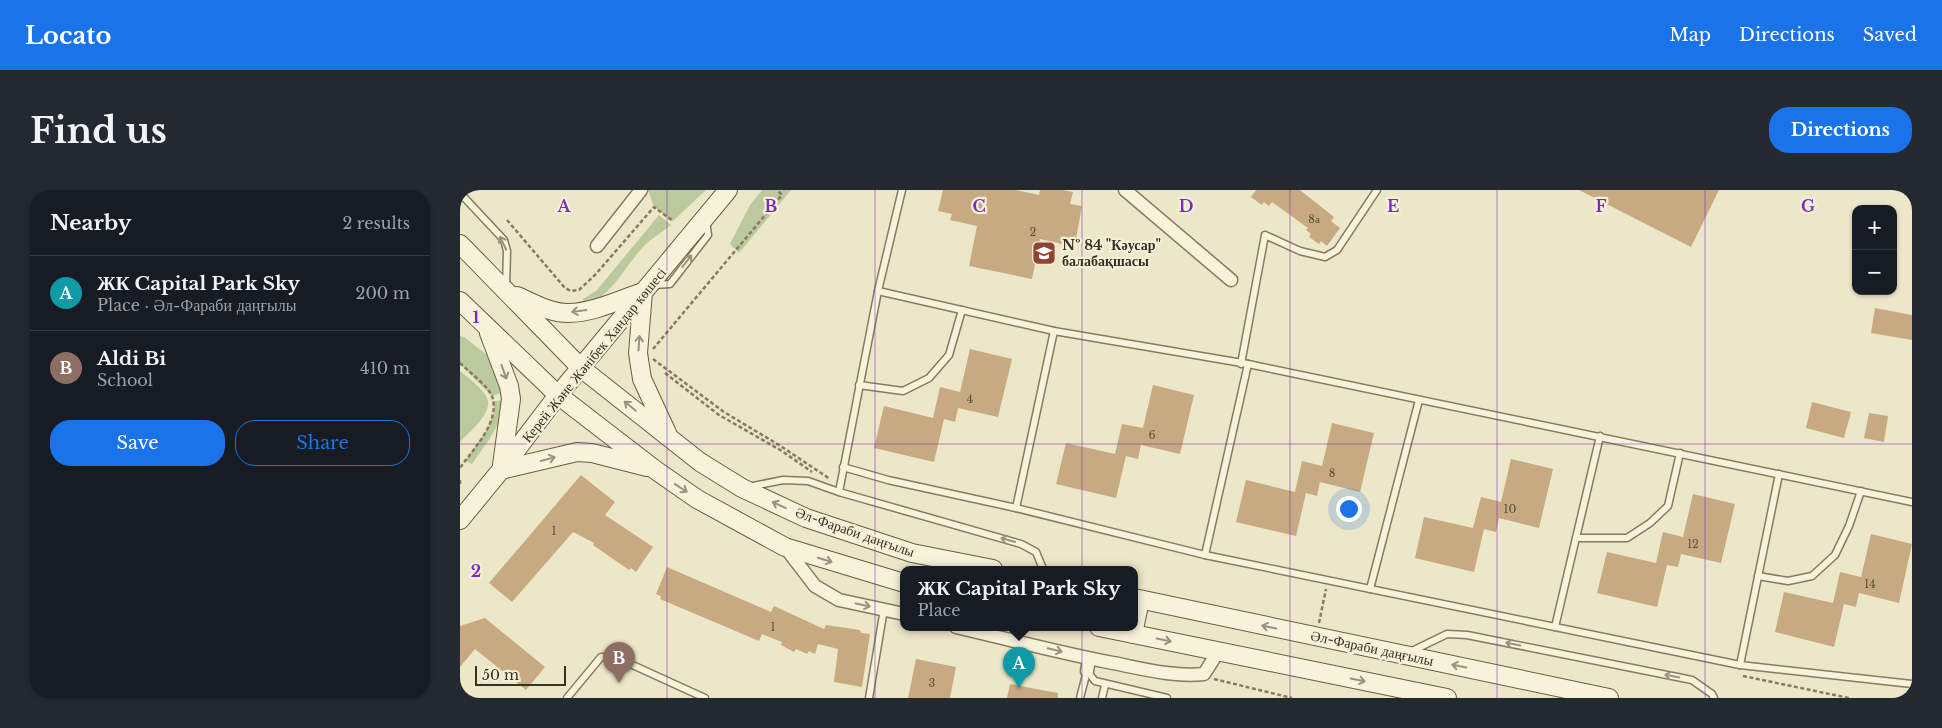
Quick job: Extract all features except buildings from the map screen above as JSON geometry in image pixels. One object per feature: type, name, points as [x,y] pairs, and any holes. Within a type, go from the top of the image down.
[{"type":"main road","name":"Керей Және Жәнібек Хандар көшесі","points":[[462,517],[501,470],[558,395],[728,190]]},
{"type":"main road","name":"Әл-Фараби даңғылы","points":[[460,244],[581,368],[700,462],[742,488],[806,518],[912,553],[978,566]]},
{"type":"main road","points":[[506,290],[548,310],[567,313],[590,310],[646,289],[638,353],[642,379],[670,438]]},
{"type":"main road","points":[[460,301],[477,320],[558,395],[654,469],[697,499],[785,547],[900,582]]},
{"type":"main road","points":[[477,320],[509,386],[511,400],[507,440],[501,470],[577,452],[592,453],[654,469]]},
{"type":"main road","name":"Әл-Фараби даңғылы","points":[[1138,599],[1609,698]]},
{"type":"main road","points":[[1118,631],[1447,698]]},
{"type":"street","points":[[597,246],[641,190]]},
{"type":"street","points":[[1125,190],[1231,280]]},
{"type":"street","points":[[785,547],[815,586],[839,600],[900,613]]},
{"type":"street","points":[[970,631],[1088,665],[1185,676],[1204,674],[1218,652]]},
{"type":"lane","points":[[838,490],[878,291],[902,190]]},
{"type":"lane","points":[[1205,555],[1244,364],[1265,235],[1300,251],[1325,257],[1336,250],[1377,190]]},
{"type":"lane","points":[[460,193],[504,240],[507,251],[506,290]]},
{"type":"lane","points":[[878,291],[1054,331],[1244,364],[1600,436],[1912,502]]},
{"type":"lane","points":[[859,385],[903,391],[929,378],[949,356],[962,310]]},
{"type":"lane","points":[[1016,508],[1054,331]]},
{"type":"lane","points":[[1370,589],[1419,400]]},
{"type":"lane","points":[[1555,627],[1600,436]]},
{"type":"lane","points":[[1576,538],[1627,538],[1650,523],[1668,506],[1680,453]]},
{"type":"lane","points":[[843,467],[888,480],[1016,508],[1205,555],[1740,666],[1912,684]]},
{"type":"lane","points":[[1740,666],[1779,474]]},
{"type":"lane","points":[[742,488],[783,480],[808,481],[1021,544],[1036,552],[1043,566]]},
{"type":"lane","points":[[1758,576],[1788,581],[1812,576],[1835,556],[1849,526],[1861,491]]},
{"type":"lane","points":[[869,698],[884,610]]},
{"type":"lane","points":[[1404,655],[1447,634],[1467,635],[1692,680],[1712,694],[1714,698]]},
{"type":"lane","points":[[567,698],[601,657],[615,657],[705,698]]},
{"type":"lane","points":[[1088,665],[1095,681],[1167,698]]},
{"type":"lane","points":[[1080,698],[1088,665]]},
{"type":"lane","points":[[1102,698],[1106,684]]},
{"type":"path","points":[[777,190],[782,195],[648,355],[724,412],[818,470],[838,490]]},
{"type":"path","points":[[507,220],[565,288],[571,290],[579,290],[595,275],[654,207],[673,221]]},
{"type":"path","points":[[460,363],[492,396],[494,413],[486,431],[460,468]]},
{"type":"path","points":[[665,373],[719,415],[782,451],[838,490]]},
{"type":"path","points":[[460,480],[460,486]]},
{"type":"path","points":[[1193,675],[1292,698]]},
{"type":"green space","points":[[648,190],[706,190],[673,221],[654,207]]},
{"type":"green space","points":[[762,190],[791,190],[739,253],[730,244],[750,205]]},
{"type":"green space","points":[[659,215],[671,225],[643,247],[603,295],[585,307],[583,299],[597,290]]},
{"type":"green space","points":[[460,336],[487,355],[504,392],[492,396],[460,364]]},
{"type":"green space","points":[[460,371],[481,389],[488,402],[485,415],[460,442]]},
{"type":"green space","points":[[505,400],[501,418],[488,441],[472,464],[465,461],[486,431],[494,413],[493,401]]},
{"type":"place","name":"№ 84 \"Кәусар\" балабақшасы","points":[[1044,253]]},
{"type":"place","name":"Aldi Bi","points":[[619,683]]},
{"type":"place","name":"ЖК Capital Park Sky","points":[[1019,688]]}]
